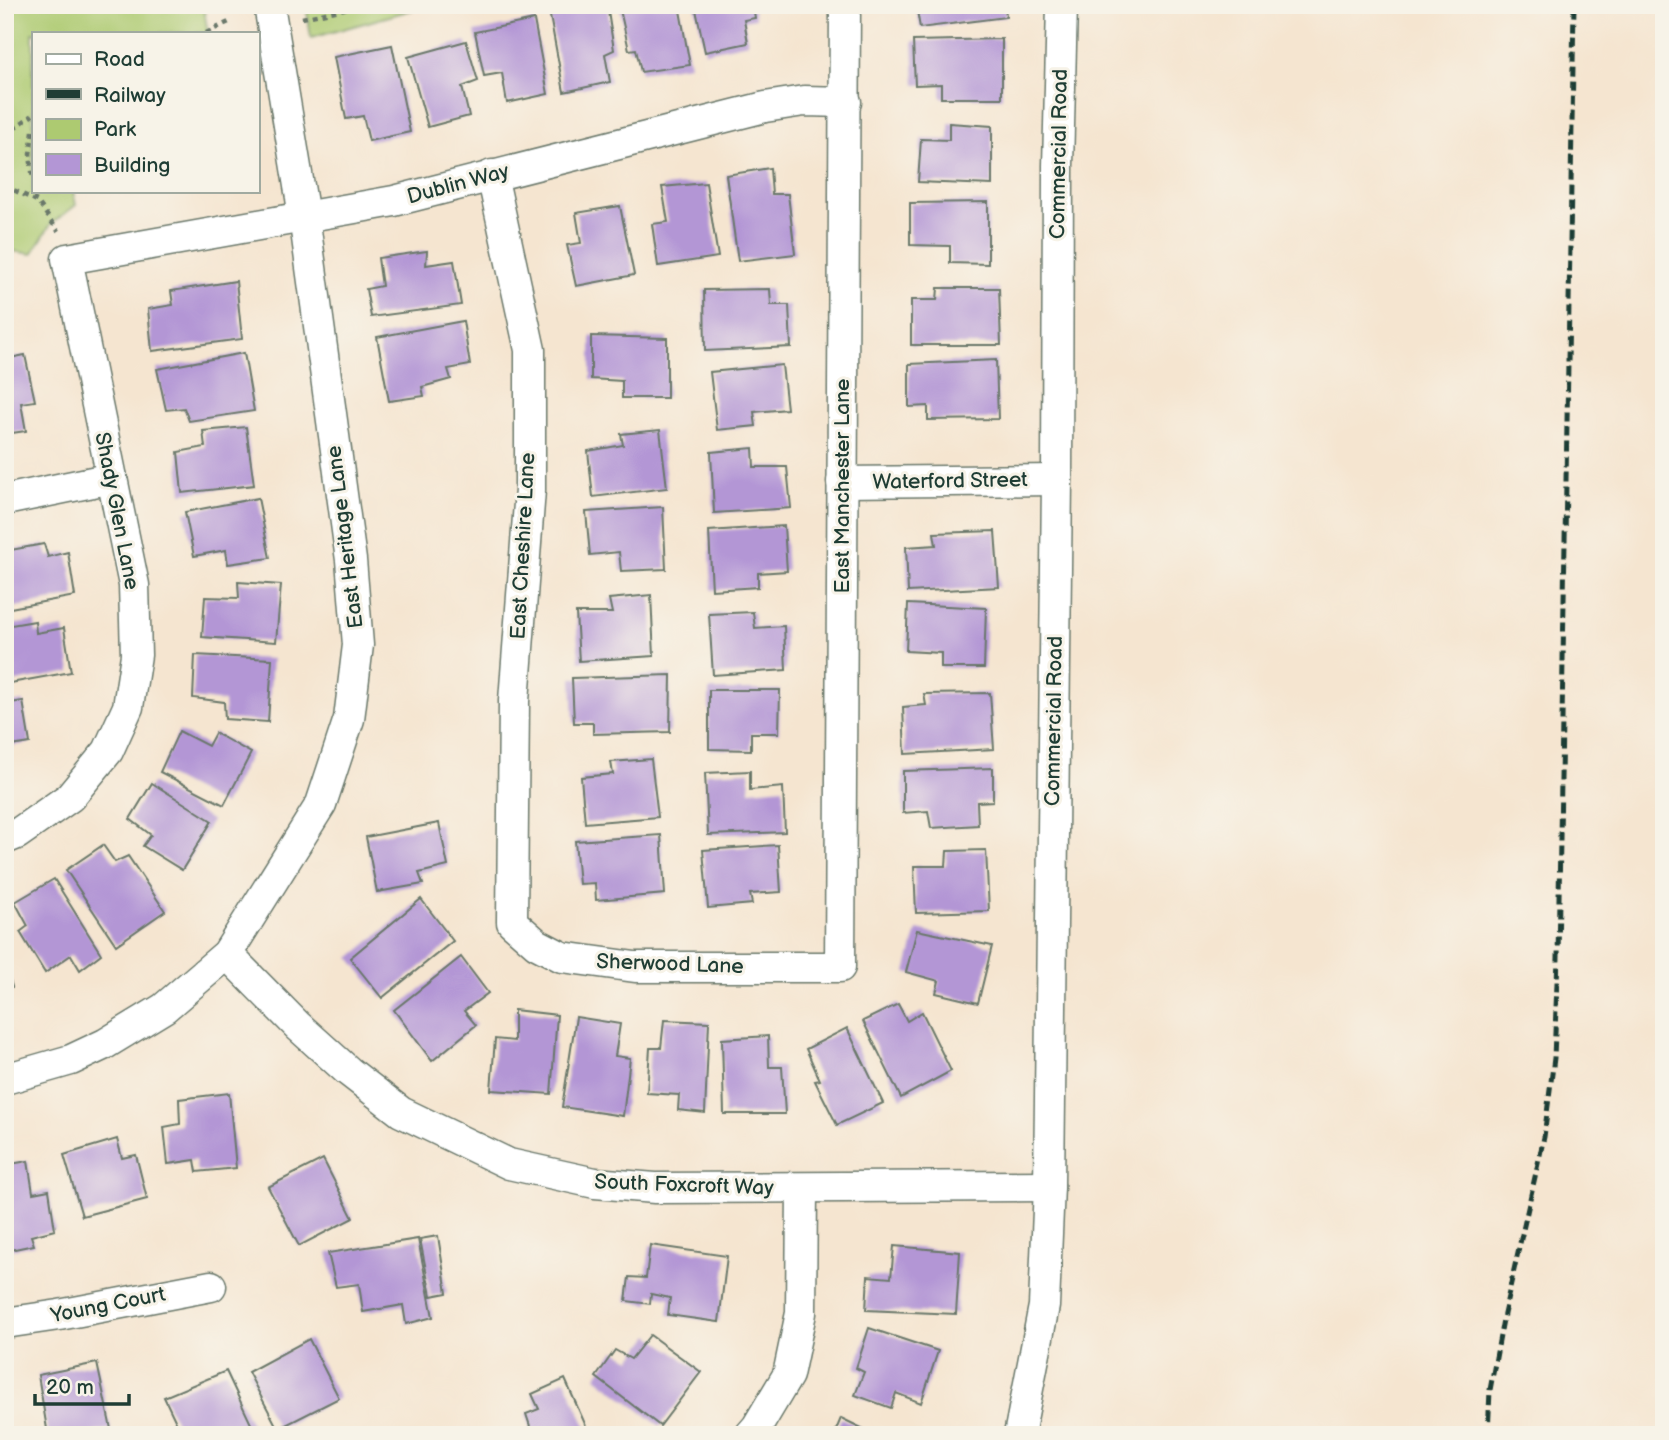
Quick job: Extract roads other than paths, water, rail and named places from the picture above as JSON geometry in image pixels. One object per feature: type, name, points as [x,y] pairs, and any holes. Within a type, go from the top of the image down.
[{"type":"street","name":"East Heritage Lane","points":[[5,1079],[71,1060],[105,1044],[164,1008],[228,954],[321,804],[349,719],[358,645],[351,560],[304,216],[269,5]]},
{"type":"street","name":"East Manchester Lane","points":[[840,967],[845,5]]},
{"type":"street","name":"Commercial Road","points":[[1018,1435],[1044,1306],[1049,1186],[1062,5]]},
{"type":"street","name":"Dublin Way","points":[[67,259],[394,201],[492,174],[765,107],[804,101],[846,102]]},
{"type":"street","name":"East Cheshire Lane","points":[[492,174],[530,350],[530,490],[514,701],[512,922]]},
{"type":"street","name":"Shady Glen Lane","points":[[5,839],[17,834],[70,797],[108,751],[128,706],[136,655],[134,585],[67,259]]},
{"type":"street","points":[[5,500],[112,478]]},
{"type":"street","name":"Waterford Street","points":[[842,482],[1057,480]]},
{"type":"street","name":"Sherwood Lane","points":[[512,922],[537,944],[562,957],[635,967],[840,967]]},
{"type":"street","name":"South Foxcroft Way","points":[[228,954],[298,1026],[348,1071],[401,1112],[509,1164],[595,1183],[655,1188],[1049,1186]]},
{"type":"street","points":[[750,1435],[788,1375],[801,1312],[802,1189]]},
{"type":"street","name":"Young Court","points":[[5,1323],[211,1286]]},
{"type":"railway","points":[[1488,1435],[1490,1390],[1504,1314],[1544,1137],[1554,1058],[1558,958],[1574,5]]}]
